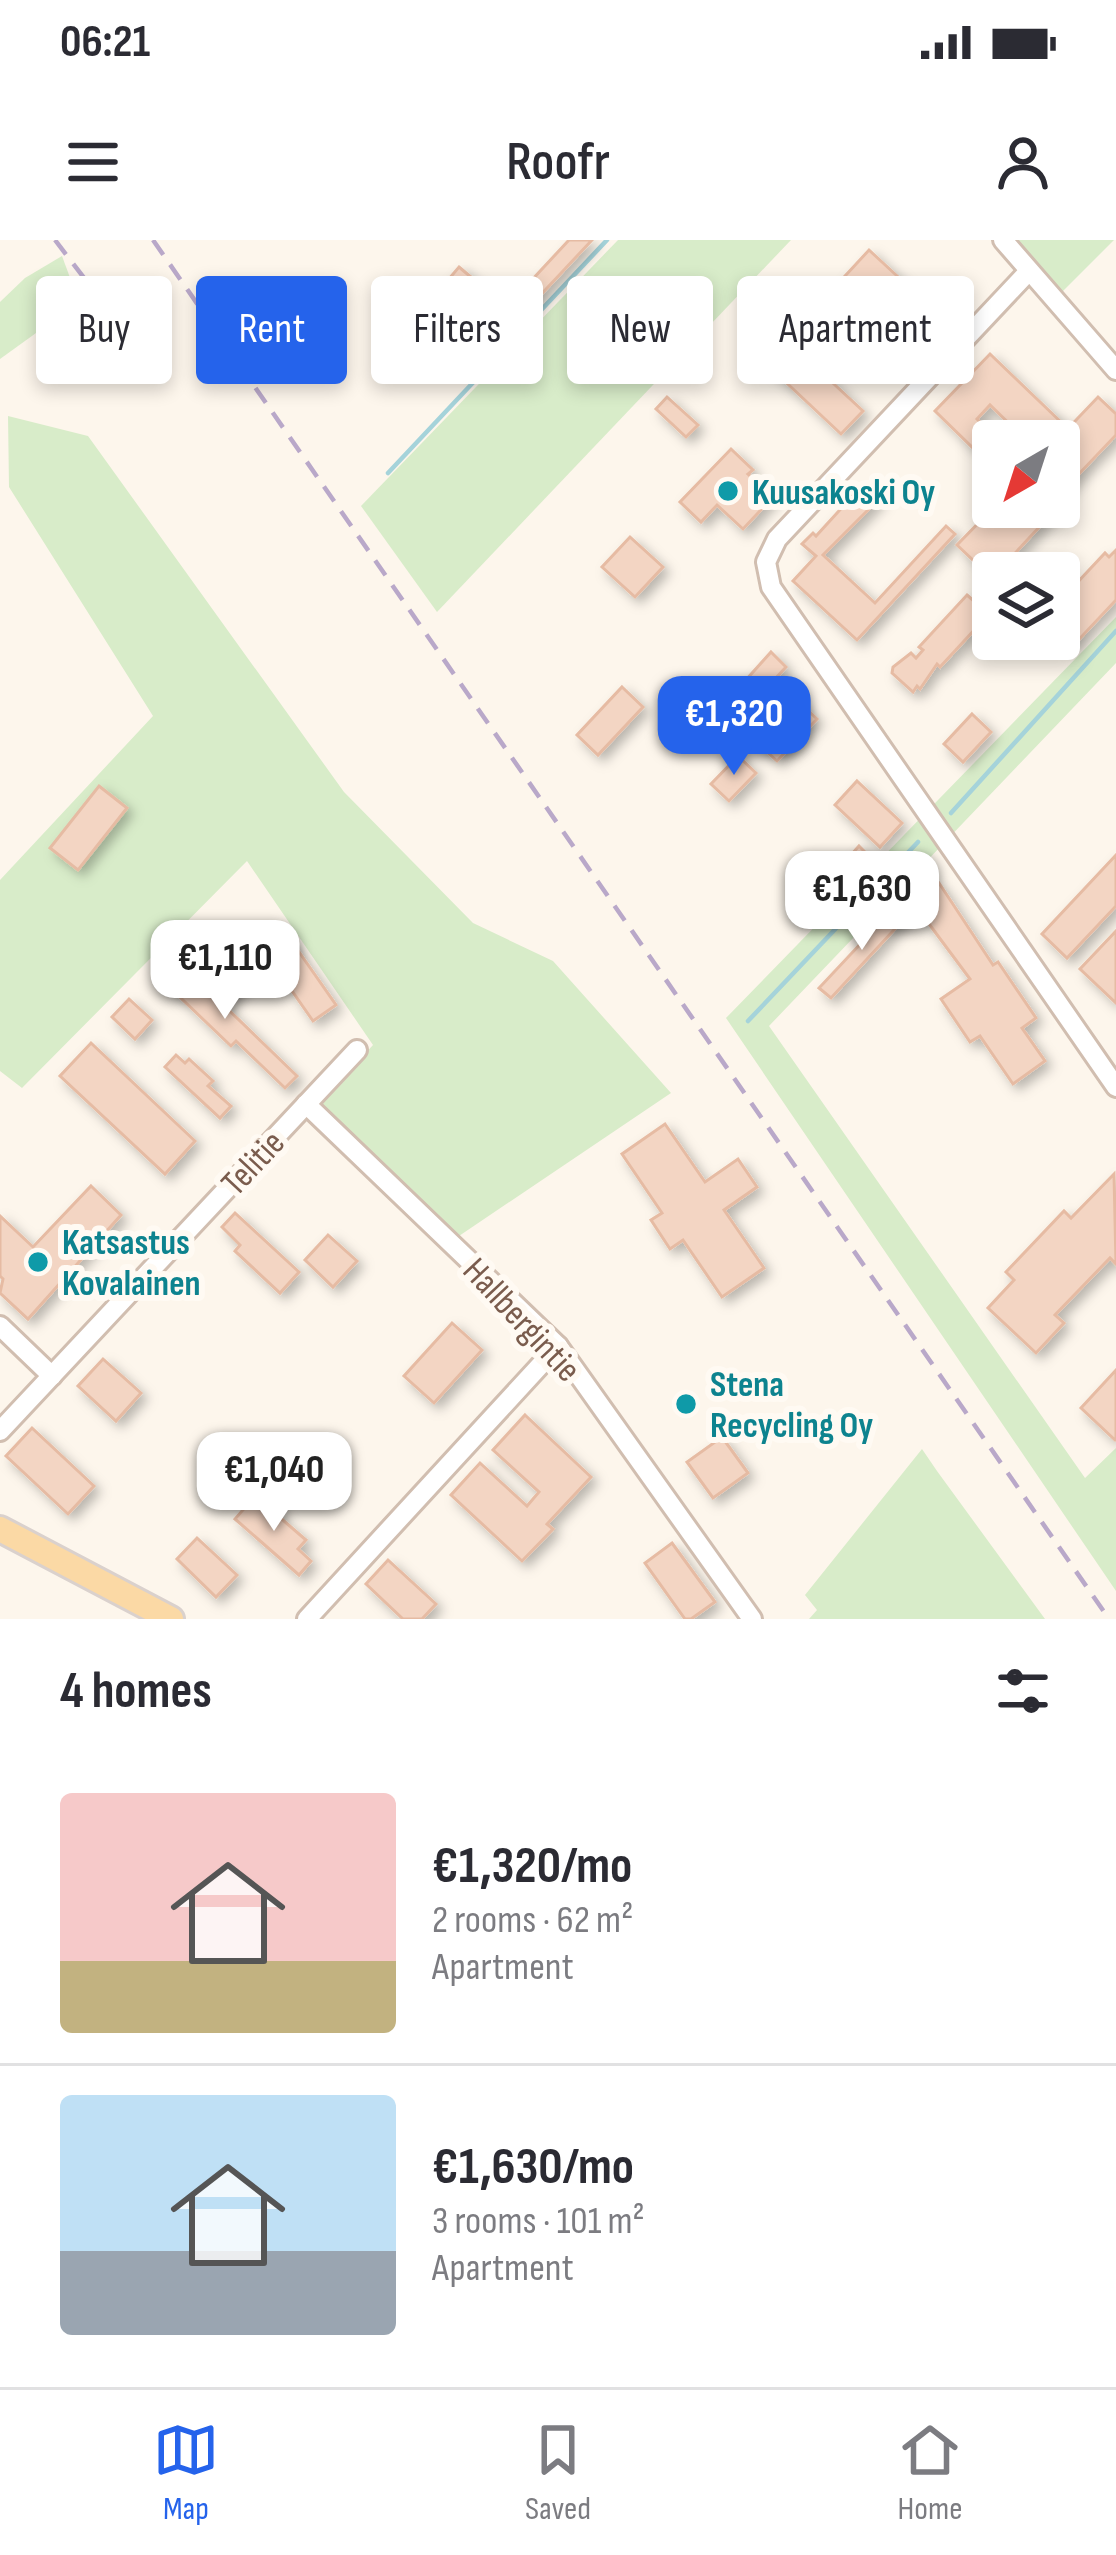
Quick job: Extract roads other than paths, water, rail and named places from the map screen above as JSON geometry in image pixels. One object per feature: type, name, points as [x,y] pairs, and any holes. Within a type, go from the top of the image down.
[{"type":"main road","points":[[0,1529],[171,1619]]},
{"type":"street","points":[[1003,240],[1116,370]]},
{"type":"street","points":[[1029,272],[777,539],[766,562],[771,587],[1116,1087]]},
{"type":"street","name":"Telitie","points":[[0,1431],[357,1050]]},
{"type":"street","name":"Hallbergintie","points":[[306,1104],[558,1346],[752,1619]]},
{"type":"street","points":[[0,1326],[52,1376]]},
{"type":"street","points":[[307,1619],[558,1346]]},
{"type":"waterway","points":[[388,473],[607,240]]},
{"type":"waterway","points":[[951,813],[1116,631]]},
{"type":"waterway","points":[[748,1021],[918,842]]},
{"type":"railway","points":[[55,240],[83,276]]},
{"type":"railway","points":[[153,240],[1109,1619]]},
{"type":"place","name":"Kuusakoski Oy","points":[[728,491]]},
{"type":"place","name":"Katsastus Kovalainen","points":[[38,1262]]},
{"type":"place","name":"Stena Recycling Oy","points":[[686,1404]]}]
